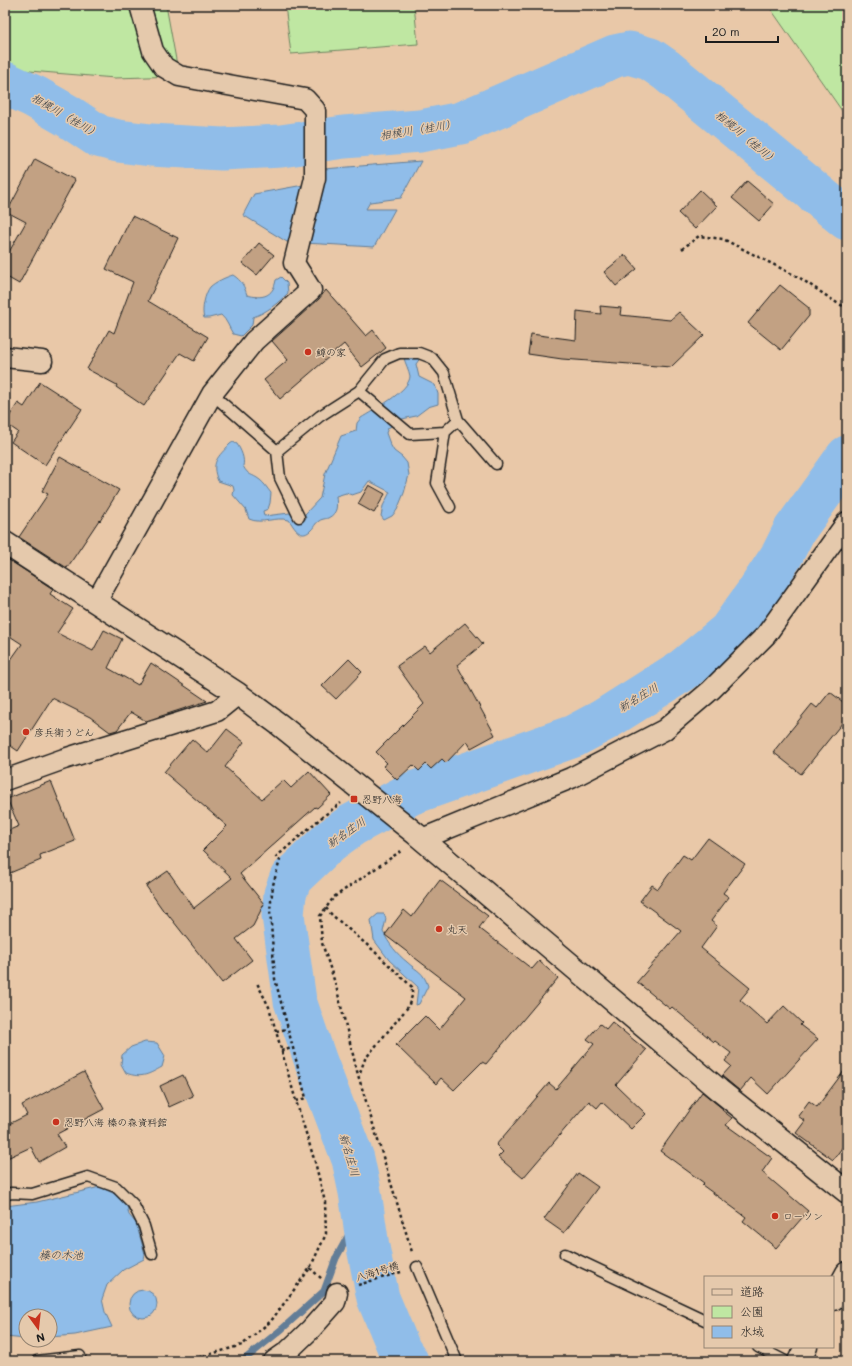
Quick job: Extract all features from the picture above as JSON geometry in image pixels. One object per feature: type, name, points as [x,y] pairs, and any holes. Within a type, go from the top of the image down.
[{"type":"street","points":[[96,602],[212,394],[254,341],[311,290],[294,263],[315,178],[315,110],[305,100],[179,76],[164,67],[153,51],[140,5]]},
{"type":"street","points":[[5,357],[42,361]]},
{"type":"street","points":[[419,836],[571,778],[664,730],[711,690],[766,635],[847,522]]},
{"type":"street","points":[[5,543],[238,694],[280,725],[419,836],[719,1090],[847,1192]]},
{"type":"street","points":[[5,780],[64,759],[216,711],[238,694]]},
{"type":"street","points":[[834,1297],[847,1273]]},
{"type":"street","points":[[274,1361],[287,1352],[311,1329],[335,1302],[337,1293]]},
{"type":"street","points":[[799,1361],[806,1348]]},
{"type":"lane","points":[[277,451],[320,416],[359,391],[385,359],[399,352],[418,352],[432,358],[444,373],[458,420],[496,464]]},
{"type":"lane","points":[[359,391],[410,434],[445,432]]},
{"type":"lane","points":[[212,394],[277,451],[280,478],[299,517]]},
{"type":"lane","points":[[450,507],[437,484],[445,432],[458,420]]},
{"type":"lane","points":[[5,1195],[10,1193],[32,1194],[88,1177],[116,1187],[133,1204],[144,1226],[152,1254]]},
{"type":"lane","points":[[565,1254],[704,1320]]},
{"type":"lane","points":[[412,1268],[457,1361]]},
{"type":"lane","points":[[760,1348],[785,1361]]},
{"type":"lane","points":[[37,1361],[80,1356]]},
{"type":"path","points":[[682,249],[699,236],[723,239],[800,278],[847,308]]},
{"type":"path","points":[[296,1101],[306,1098],[275,979],[270,910],[273,885],[280,860],[276,857],[322,817],[342,802]]},
{"type":"path","points":[[412,1268],[385,1158],[358,1075],[336,986],[322,943],[320,916],[334,897],[419,836]]},
{"type":"path","points":[[326,908],[412,987],[412,996],[408,1007],[365,1059],[358,1075]]},
{"type":"path","points":[[187,1361],[242,1345],[271,1320],[310,1268],[326,1234],[325,1202],[315,1162],[269,1008],[257,983]]},
{"type":"path","points":[[276,1031],[287,1029]]},
{"type":"path","points":[[281,1050],[292,1048]]},
{"type":"path","points":[[310,1268],[314,1272]]},
{"type":"path","name":"八海1号橋","points":[[358,1285],[412,1268]]},
{"type":"green space","points":[[5,5],[166,5],[179,76],[115,78],[5,69]]},
{"type":"green space","points":[[285,5],[414,5],[418,44],[291,54]]},
{"type":"green space","points":[[768,5],[847,5],[847,118]]},
{"type":"water","points":[[421,161],[401,198],[370,202],[366,209],[395,209],[374,247],[287,242],[243,215],[254,194],[320,182],[324,169]]},
{"type":"water","points":[[233,275],[239,279],[247,295],[257,297],[269,293],[275,286],[276,280],[281,277],[287,283],[288,293],[272,307],[253,317],[252,325],[241,336],[233,334],[221,315],[204,318],[203,315],[204,302],[210,287],[215,283]]},
{"type":"water","points":[[421,357],[416,364],[419,377],[435,385],[438,394],[438,404],[428,407],[416,416],[402,419],[388,428],[386,433],[390,444],[394,451],[407,463],[409,475],[397,510],[392,516],[384,520],[381,516],[383,506],[390,492],[369,481],[361,492],[352,495],[346,493],[336,496],[337,506],[334,514],[328,518],[320,520],[310,531],[303,534],[295,529],[289,520],[279,519],[254,521],[249,519],[246,510],[233,495],[233,486],[218,481],[215,469],[216,460],[233,442],[237,444],[241,452],[243,466],[245,469],[261,481],[271,493],[268,509],[263,511],[264,516],[290,513],[297,522],[302,523],[306,518],[305,514],[320,498],[325,474],[341,436],[356,431],[357,423],[361,418],[390,400],[404,388],[410,376],[404,358]]},
{"type":"water","points":[[378,914],[384,914],[386,919],[383,932],[391,945],[400,956],[422,974],[426,981],[428,986],[419,1004],[416,1005],[418,987],[389,960],[374,940],[371,920]]},
{"type":"water","points":[[145,1042],[157,1043],[165,1056],[162,1067],[149,1074],[141,1076],[126,1073],[121,1064],[122,1055],[131,1047]]},
{"type":"water","name":"榛の木池","points":[[100,1187],[117,1195],[127,1206],[129,1215],[136,1223],[145,1254],[144,1259],[123,1270],[107,1285],[102,1299],[105,1312],[112,1327],[75,1335],[58,1336],[58,1308],[18,1308],[18,1338],[5,1337],[5,1206],[37,1202]]},
{"type":"water","points":[[143,1290],[153,1294],[157,1304],[153,1314],[143,1318],[133,1314],[129,1304],[133,1294]]},
{"type":"building","points":[[35,159],[75,180],[19,284],[5,276],[5,259],[26,222],[7,212]]},
{"type":"building","points":[[747,181],[774,204],[759,221],[732,198]]},
{"type":"building","points":[[700,190],[717,206],[695,229],[678,213]]},
{"type":"building","points":[[132,216],[178,238],[148,301],[208,337],[194,361],[180,353],[144,406],[116,387],[117,385],[87,369],[109,330],[114,333],[133,282],[106,269]]},
{"type":"building","points":[[259,243],[274,255],[257,275],[242,263]]},
{"type":"building","points":[[625,255],[637,269],[616,286],[604,272]]},
{"type":"building","points":[[780,285],[809,308],[809,316],[781,350],[748,323]]},
{"type":"building","name":"鱒の家","points":[[326,290],[366,336],[373,330],[386,348],[362,367],[344,344],[280,399],[264,380],[288,360],[272,341],[319,299]]},
{"type":"building","points":[[600,306],[621,308],[620,315],[670,320],[679,312],[704,335],[671,367],[562,359],[528,354],[531,334],[576,340],[577,311],[601,314]]},
{"type":"building","points":[[40,382],[82,409],[45,465],[11,442],[18,432],[5,423],[18,403],[24,407]]},
{"type":"building","points":[[60,457],[119,490],[100,521],[99,520],[67,568],[19,537],[48,494],[42,491]]},
{"type":"building","points":[[369,485],[385,494],[374,513],[358,504]]},
{"type":"building","points":[[6,558],[53,589],[50,594],[73,609],[57,633],[93,651],[104,630],[122,639],[108,668],[138,685],[151,663],[207,701],[146,721],[131,712],[117,730],[110,732],[90,717],[52,698],[18,751],[5,742],[5,668],[22,644],[5,633]]},
{"type":"building","points":[[465,623],[483,644],[457,665],[495,735],[471,748],[467,741],[446,763],[442,759],[431,769],[426,764],[419,771],[413,765],[397,780],[383,766],[387,763],[376,752],[424,704],[397,666],[425,646],[430,652]]},
{"type":"building","points":[[349,659],[362,672],[336,699],[322,686]]},
{"type":"building","points":[[830,692],[847,705],[847,717],[801,774],[773,752],[812,704],[817,708]]},
{"type":"building","points":[[227,729],[244,742],[225,767],[262,799],[283,780],[291,788],[309,771],[331,795],[317,808],[315,807],[240,874],[264,904],[253,926],[236,939],[252,960],[222,983],[166,912],[165,913],[146,886],[168,871],[194,908],[232,878],[203,850],[227,826],[164,772],[192,739],[208,753]]},
{"type":"building","points":[[51,781],[75,841],[40,855],[41,860],[5,875],[5,832],[19,826],[7,799]]},
{"type":"building","points":[[708,838],[745,864],[723,893],[729,897],[711,921],[717,926],[701,948],[750,988],[740,1000],[767,1024],[784,1006],[802,1023],[800,1025],[818,1039],[768,1094],[751,1078],[740,1091],[722,1076],[731,1066],[725,1061],[731,1053],[715,1041],[714,1042],[672,1007],[670,1009],[637,982],[681,931],[640,901],[652,885],[658,889],[683,855],[691,860]]},
{"type":"building","points":[[440,880],[488,916],[479,928],[532,969],[539,961],[558,978],[486,1064],[482,1062],[454,1090],[441,1078],[436,1084],[396,1045],[425,1016],[439,1030],[466,997],[385,935],[404,910],[412,917]]},
{"type":"building","points":[[612,1022],[646,1050],[616,1085],[646,1114],[631,1129],[602,1102],[597,1108],[589,1101],[523,1178],[498,1157],[503,1152],[496,1145],[549,1083],[556,1089],[594,1044],[587,1039],[600,1024],[606,1029]]},
{"type":"building","points":[[847,1067],[847,1141],[833,1160],[796,1133],[805,1121],[798,1116],[809,1101],[817,1107]]},
{"type":"building","name":"忍野八海 榛の森資料館","points":[[84,1072],[104,1109],[57,1134],[65,1147],[39,1162],[31,1147],[5,1159],[5,1126],[27,1115],[22,1105]]},
{"type":"building","points":[[183,1075],[193,1096],[169,1107],[160,1086]]},
{"type":"building","points":[[702,1092],[732,1118],[726,1125],[772,1158],[762,1172],[808,1211],[776,1248],[743,1221],[746,1217],[702,1185],[704,1183],[660,1151]]},
{"type":"building","points":[[578,1173],[598,1187],[564,1233],[544,1219]]},
{"type":"waterway","name":"相模川（桂川）","points":[[5,83],[35,97],[68,116],[98,136],[118,141],[151,145],[222,149],[281,146],[344,137],[420,131],[461,123],[615,56],[629,53],[650,59],[666,70],[847,219]]},
{"type":"waterway","name":"新名庄川","points":[[407,1361],[400,1351],[378,1298],[353,1159],[316,1062],[295,1001],[283,915],[285,894],[291,878],[330,841],[352,825],[410,794],[574,736],[604,720],[683,670],[729,632],[782,555],[794,531],[847,457]]},
{"type":"waterway","points":[[239,1361],[245,1359],[282,1329],[324,1291],[336,1258],[354,1225],[360,1192]]},
{"type":"place","name":"鱒の家","points":[[308,352]]},
{"type":"place","name":"彦兵衛うどん","points":[[26,732]]},
{"type":"place","name":"忍野八海","points":[[354,799]]},
{"type":"place","name":"丸天","points":[[439,929]]},
{"type":"place","name":"忍野八海 榛の森資料館","points":[[56,1122]]},
{"type":"place","name":"ローソン","points":[[775,1216]]}]
